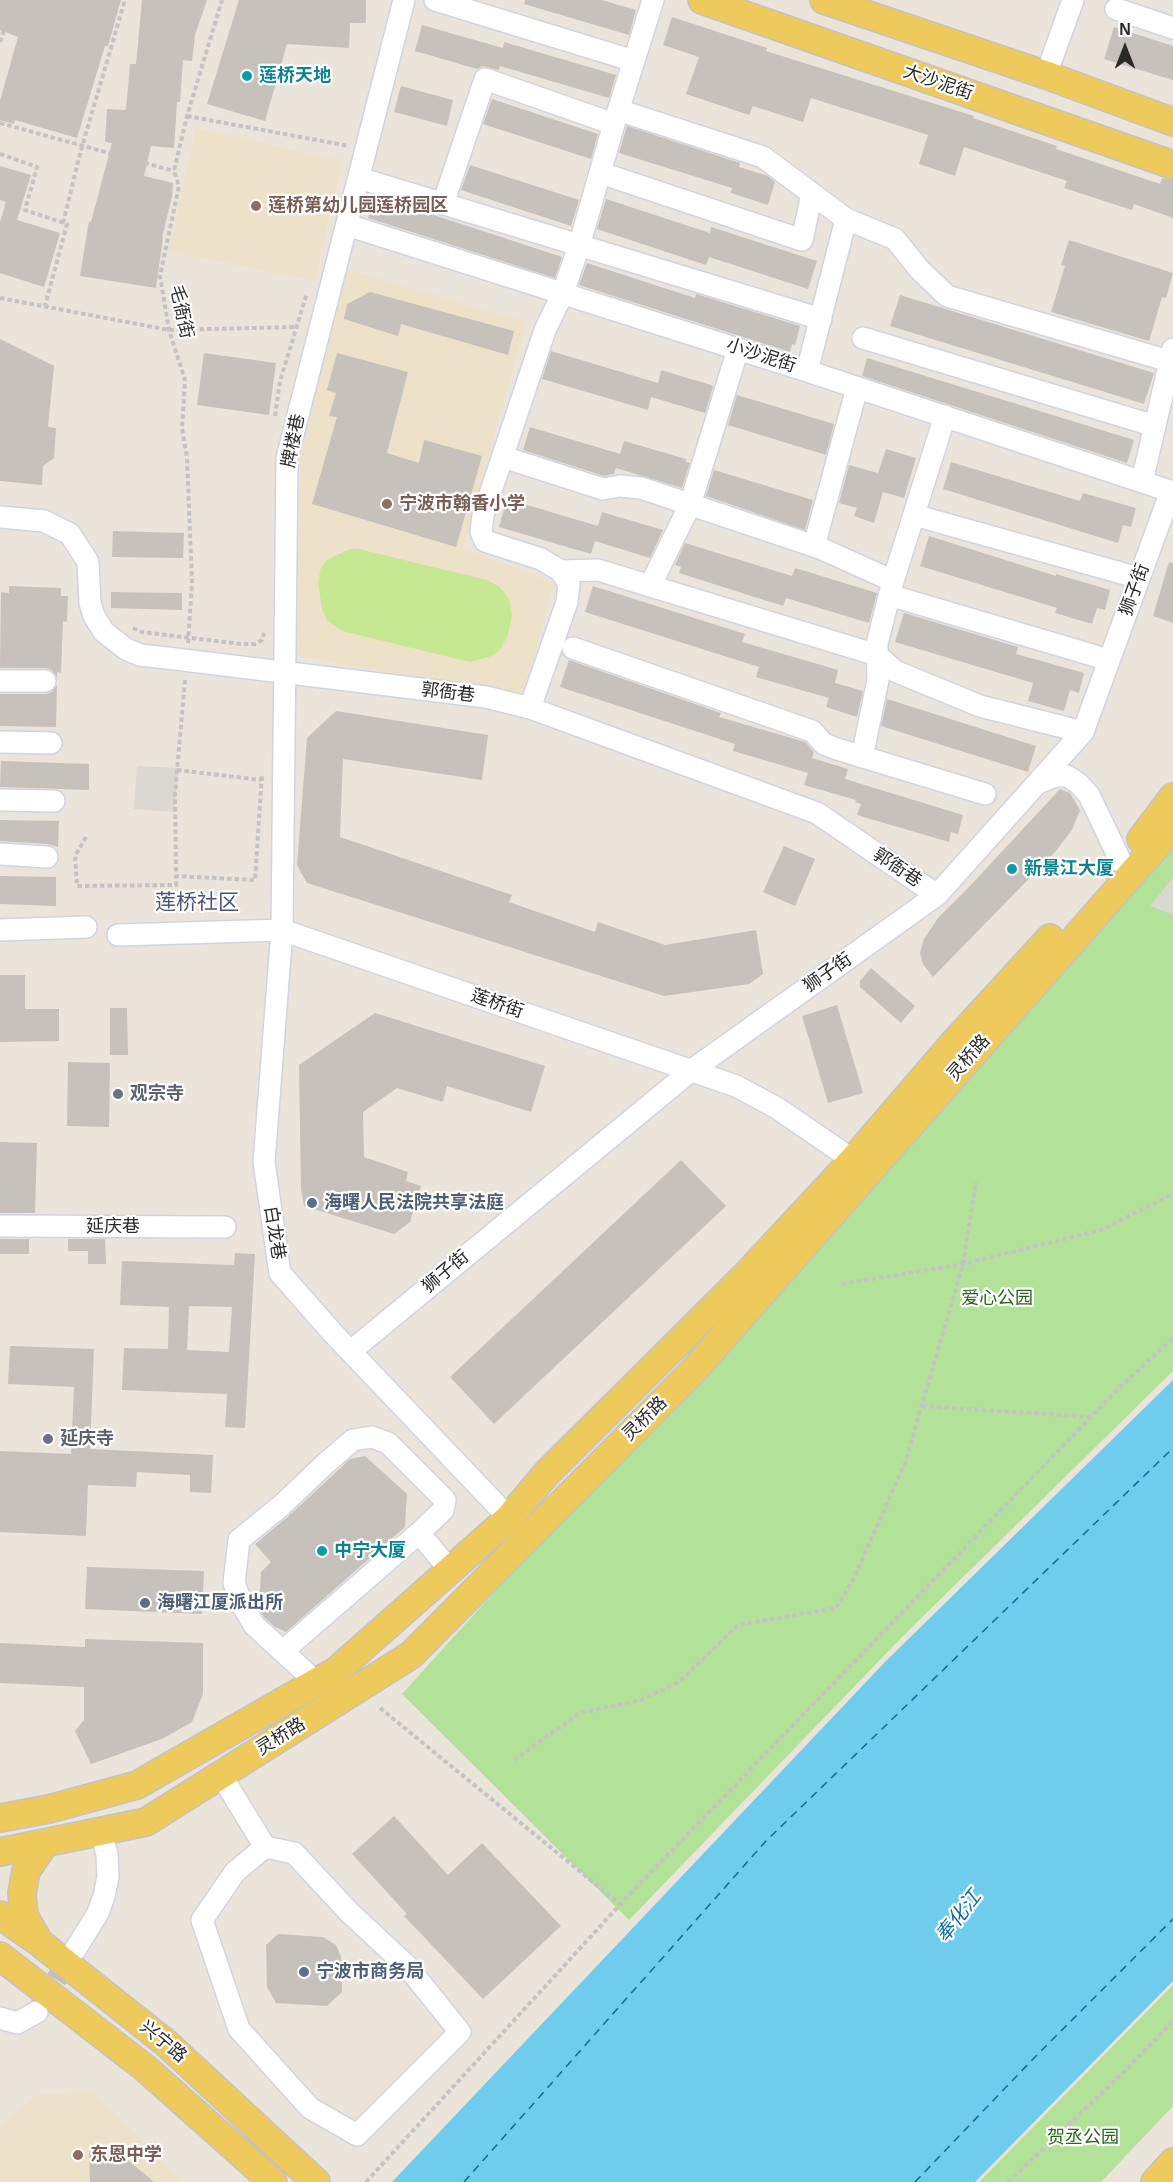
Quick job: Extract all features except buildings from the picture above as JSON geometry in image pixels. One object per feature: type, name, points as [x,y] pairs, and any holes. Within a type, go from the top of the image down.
[{"type":"main road","name":"大沙泥街","points":[[702,0],[1173,165]]},
{"type":"main road","points":[[835,2],[1046,75],[1173,122]]},
{"type":"main road","name":"灵桥路","points":[[0,1818],[49,1809],[137,1785],[336,1671],[509,1518],[546,1474],[747,1274],[854,1160],[951,1046],[1121,862],[1173,797]]},
{"type":"main road","name":"灵桥路","points":[[0,1852],[146,1822],[411,1655],[693,1370],[1173,827]]},
{"type":"main road","points":[[40,1943],[24,1916],[22,1893],[26,1871],[45,1843]]},
{"type":"main road","name":"兴宁路","points":[[0,1915],[40,1943],[166,2043],[316,2182]]},
{"type":"main road","name":"兴宁路","points":[[0,1956],[145,2068],[273,2182]]},
{"type":"main road","points":[[1155,2182],[1173,2162]]},
{"type":"street","name":"牌楼巷","points":[[282,930],[288,458],[404,0]]},
{"type":"street","points":[[435,0],[634,61]]},
{"type":"street","points":[[530,708],[567,602],[569,584],[561,571],[541,559],[485,541],[481,532],[483,515],[545,330],[563,293],[579,246],[653,0]]},
{"type":"street","points":[[1046,75],[1073,0]]},
{"type":"street","points":[[1116,9],[1173,28]]},
{"type":"street","points":[[443,204],[485,79],[763,157],[846,219],[895,239],[919,269],[946,296],[1171,355],[1142,481]]},
{"type":"street","points":[[601,173],[802,240],[812,194]]},
{"type":"street","points":[[359,178],[821,319]]},
{"type":"street","points":[[807,371],[846,219]]},
{"type":"street","name":"小沙泥街","points":[[347,225],[807,371],[1172,492]]},
{"type":"street","points":[[863,338],[1155,426]]},
{"type":"street","points":[[650,585],[690,505],[738,349]]},
{"type":"street","points":[[814,546],[857,388]]},
{"type":"street","points":[[862,757],[878,680],[877,644],[891,588],[945,416]]},
{"type":"street","points":[[503,457],[603,489],[620,486],[641,488],[814,546],[891,588],[1109,660]]},
{"type":"street","name":"狮子街","points":[[351,1351],[692,1070],[937,895],[1083,732],[1172,492]]},
{"type":"street","points":[[914,514],[1139,578]]},
{"type":"street","name":"郭衙巷","points":[[0,516],[44,521],[70,534],[88,562],[90,603],[94,616],[104,632],[116,643],[140,655],[284,671],[486,698],[530,708],[818,813],[937,895]]},
{"type":"street","points":[[561,571],[598,570],[877,655],[895,671],[980,706],[1083,732]]},
{"type":"street","points":[[573,648],[812,731],[824,744],[984,794]]},
{"type":"street","points":[[0,681],[45,681]]},
{"type":"street","points":[[0,742],[51,743]]},
{"type":"street","points":[[1037,783],[1067,776],[1078,783],[1089,795],[1121,862]]},
{"type":"street","points":[[0,800],[54,801]]},
{"type":"street","points":[[0,854],[46,857]]},
{"type":"street","points":[[0,930],[86,927]]},
{"type":"street","name":"莲桥街","points":[[118,934],[282,930],[736,1086],[777,1108],[854,1160]]},
{"type":"street","name":"白龙巷","points":[[282,930],[264,1162],[280,1273],[330,1331],[509,1518]]},
{"type":"street","name":"延庆巷","points":[[0,1226],[225,1227]]},
{"type":"street","points":[[283,1651],[443,1510],[445,1500],[388,1443],[372,1437],[353,1440],[238,1540],[234,1583],[254,1625],[317,1683]]},
{"type":"street","points":[[418,1533],[450,1570]]},
{"type":"street","points":[[221,1775],[265,1847],[294,1853],[350,1913],[407,1966],[460,2032],[357,2135],[310,2108],[239,2029],[202,1920],[236,1872],[265,1847]]},
{"type":"street","points":[[75,1950],[98,1913],[104,1896],[108,1877],[107,1854],[101,1832]]},
{"type":"street","points":[[0,2018],[17,2023],[37,2012]]},
{"type":"path","points":[[0,42],[14,0]]},
{"type":"path","points":[[63,223],[83,145],[126,0]]},
{"type":"path","name":"毛衙街","points":[[176,876],[175,794],[192,583],[187,458],[182,428],[185,380],[169,330],[160,276],[179,186],[174,171],[187,116],[222,0]]},
{"type":"path","points":[[187,116],[366,149]]},
{"type":"path","points":[[0,123],[174,171]]},
{"type":"path","points":[[0,154],[37,167],[25,210],[67,224],[45,306]]},
{"type":"path","points":[[274,427],[280,381],[309,285]]},
{"type":"path","points":[[0,298],[169,330],[296,327]]},
{"type":"path","points":[[124,624],[142,632],[241,644],[255,644],[262,640],[265,629]]},
{"type":"path","points":[[86,837],[75,856],[77,885],[176,885],[176,876],[255,880],[262,769]]},
{"type":"path","points":[[177,770],[261,780]]},
{"type":"path","points":[[514,1760],[580,1713],[641,1700],[679,1682],[738,1625],[836,1608],[852,1582],[905,1463],[963,1264],[976,1181]]},
{"type":"path","points":[[842,1284],[963,1264],[1101,1230],[1173,1194]]},
{"type":"path","points":[[366,2182],[620,1904],[1091,1417],[1173,1338]]},
{"type":"path","points":[[922,1406],[1091,1417]]},
{"type":"path","points":[[380,1708],[620,1904]]},
{"type":"path","points":[[1008,2182],[1123,2073],[1173,2021]]},
{"type":"shaded area","name":"莲桥第幼儿园莲桥园区","points":[[196,128],[342,161],[315,281],[169,251]]},
{"type":"shaded area","name":"宁波市翰香小学","points":[[344,268],[526,322],[463,548],[554,582],[522,699],[297,655],[300,460]]},
{"type":"shaded area","points":[[137,766],[178,768],[175,812],[134,809]]},
{"type":"shaded area","points":[[1173,877],[1173,915],[1150,906]]},
{"type":"shaded area","name":"东恩中学","points":[[94,2092],[183,2182],[0,2182],[0,2128],[35,2095]]},
{"type":"green space","points":[[350,549],[359,549],[487,580],[499,586],[509,599],[512,614],[508,635],[499,651],[489,657],[470,662],[342,631],[328,621],[322,609],[318,583],[320,570],[327,560]]},
{"type":"green space","name":"爱心公园","points":[[1173,843],[1173,1371],[903,1636],[629,1920],[402,1694]]},
{"type":"green space","name":"贺丞公园","points":[[1173,1985],[1173,2106],[1101,2182],[979,2182]]},
{"type":"water","name":"奉化江","points":[[1173,1380],[1173,1981],[975,2182],[392,2182],[885,1662]]},
{"type":"ferry route","points":[[464,2182],[766,1841],[1173,1448]]},
{"type":"ferry route","points":[[915,2182],[1034,2058],[1173,1919]]},
{"type":"tunnel","points":[[40,2006],[74,1951]]},
{"type":"place","name":"莲桥天地","points":[[247,76]]},
{"type":"place","name":"莲桥第幼儿园莲桥园区","points":[[256,206]]},
{"type":"place","name":"宁波市翰香小学","points":[[387,504]]},
{"type":"place","name":"新景江大厦","points":[[1012,869]]},
{"type":"place","name":"观宗寺","points":[[118,1094]]},
{"type":"place","name":"海曙人民法院共享法庭","points":[[312,1203]]},
{"type":"place","name":"延庆寺","points":[[48,1439]]},
{"type":"place","name":"中宁大厦","points":[[322,1551]]},
{"type":"place","name":"海曙江厦派出所","points":[[145,1603]]},
{"type":"place","name":"宁波市商务局","points":[[304,1972]]},
{"type":"place","name":"东恩中学","points":[[78,2155]]},
{"type":"district","name":"莲桥社区","points":[[197,903]]}]
